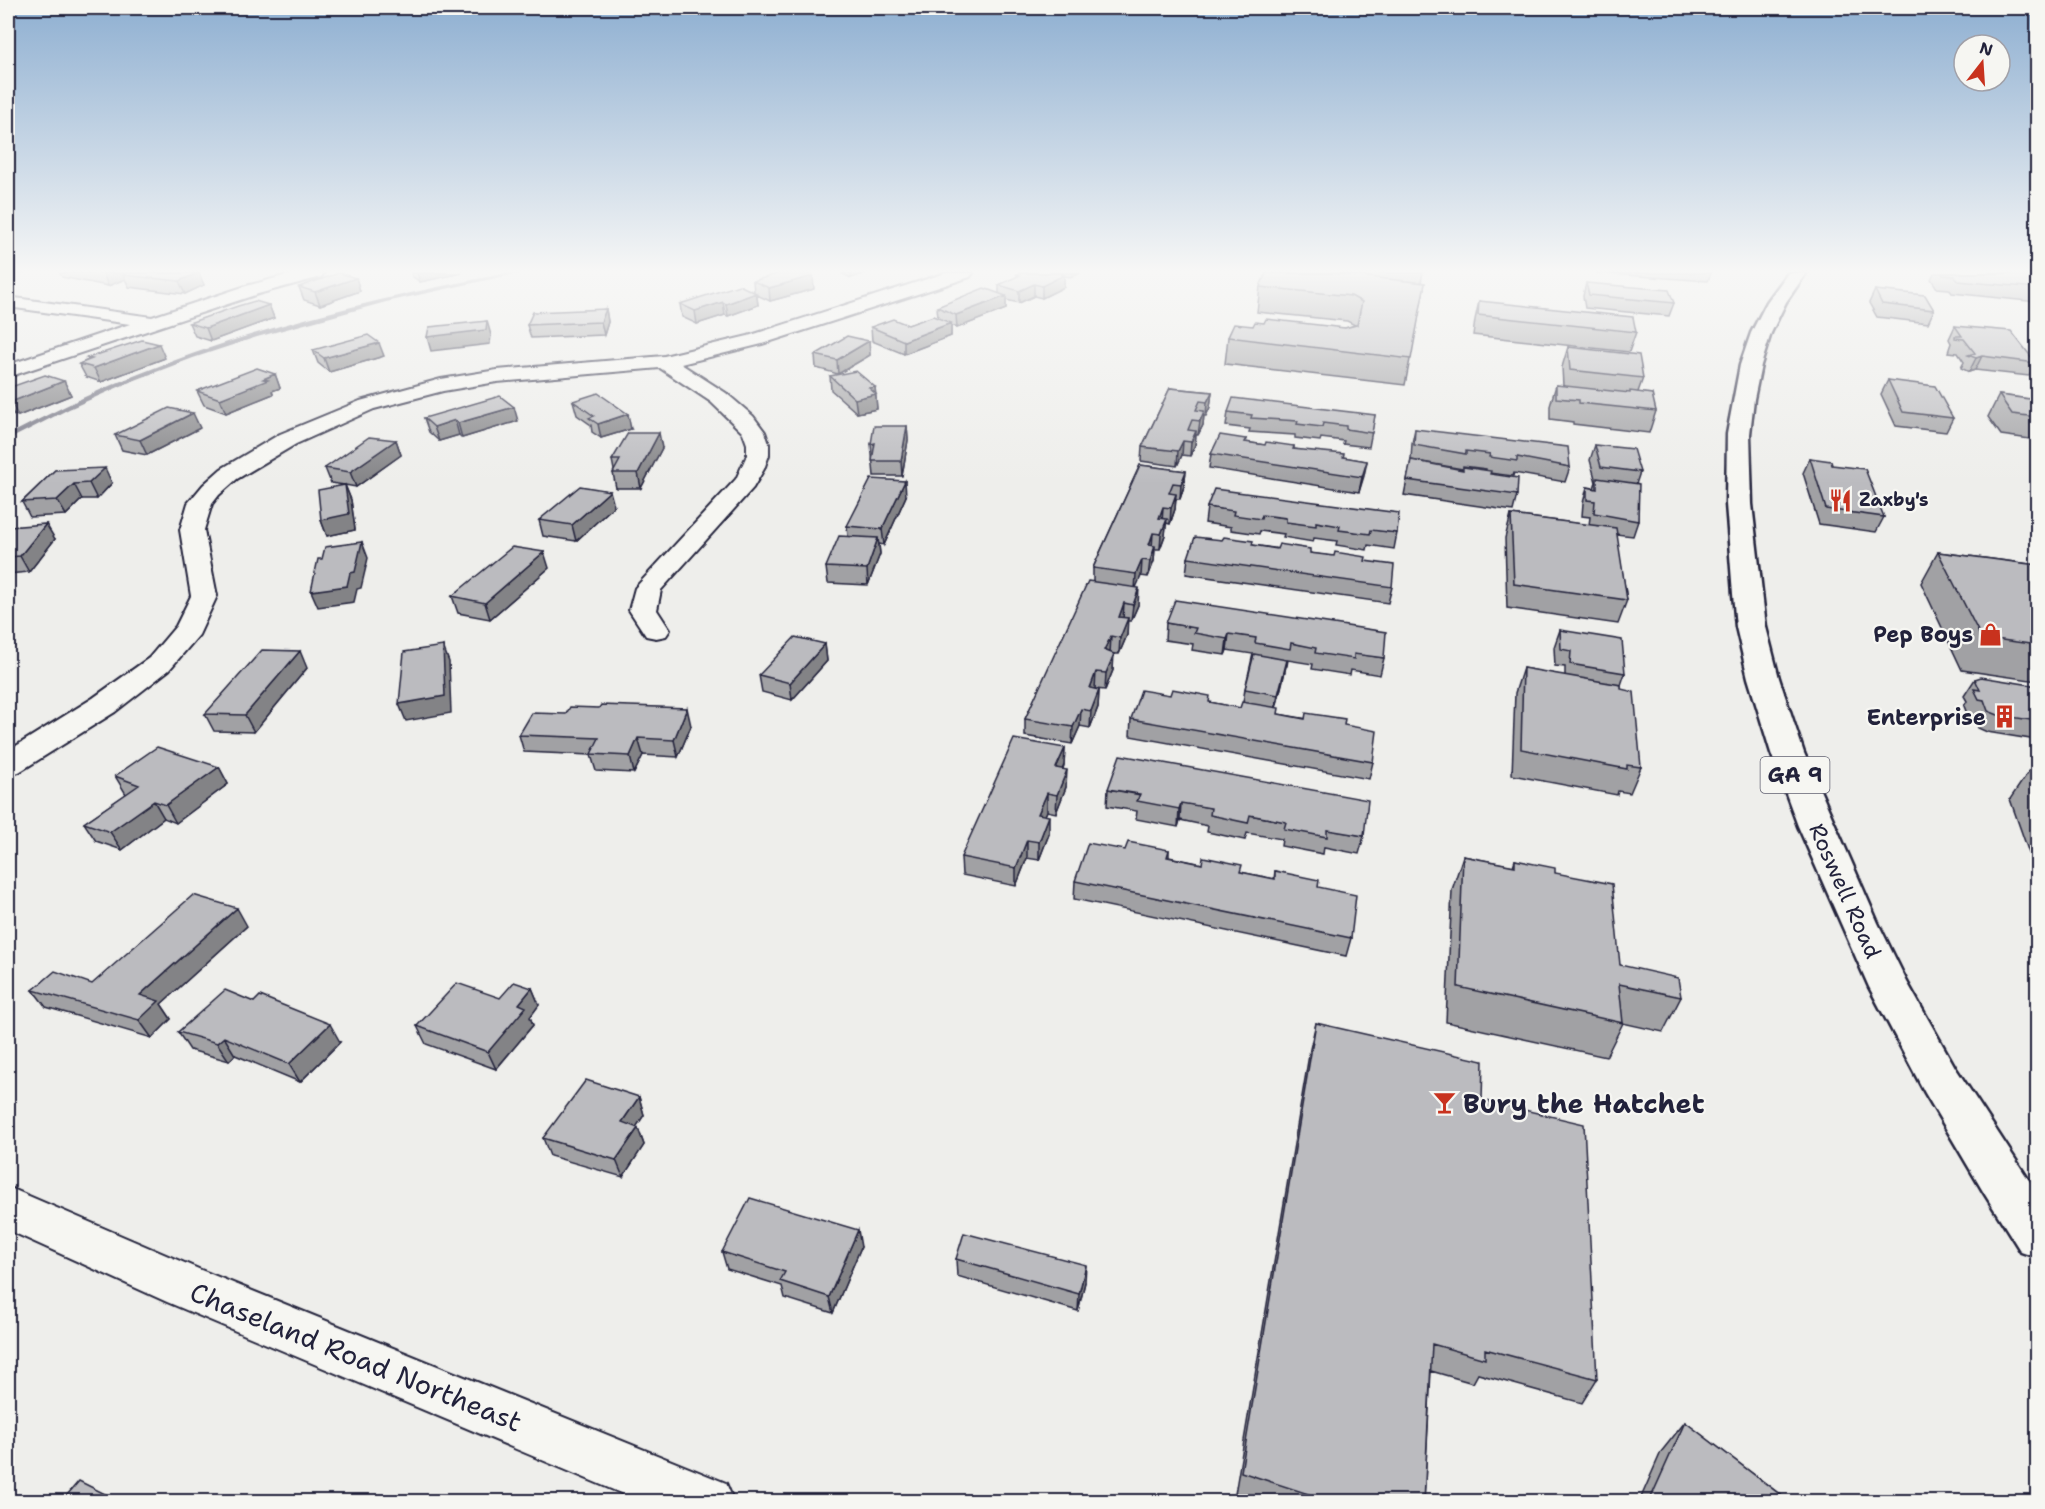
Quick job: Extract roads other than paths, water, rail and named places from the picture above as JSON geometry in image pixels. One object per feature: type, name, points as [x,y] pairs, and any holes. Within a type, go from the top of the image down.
[{"type":"main road","name":"Roswell Road","points":[[1757,343],[1749,365],[1741,408],[1736,463],[1737,495],[1751,626],[1773,714],[1791,766],[1847,902],[1888,984],[1941,1081],[2037,1236]]},
{"type":"street","points":[[8,371],[90,343]]},
{"type":"street","points":[[13,761],[104,705],[159,664],[189,629],[204,596],[192,530],[200,503],[229,474],[307,430],[357,409],[404,394],[441,385],[497,376],[664,362],[740,343]]},
{"type":"street","points":[[656,630],[643,610],[648,588],[745,483],[756,464],[758,444],[753,430],[740,415],[664,362]]},
{"type":"street","name":"Chaseland Road Northeast","points":[[8,1208],[184,1286],[707,1502]]},
{"type":"waterway","points":[[8,438],[128,380],[229,343]]},
{"type":"place","name":"Zaxby's","points":[[1841,500]]},
{"type":"place","name":"Pep Boys","points":[[1991,634]]},
{"type":"place","name":"Enterprise","points":[[2004,717]]},
{"type":"place","name":"Bury the Hatchet","points":[[1445,1103]]}]
